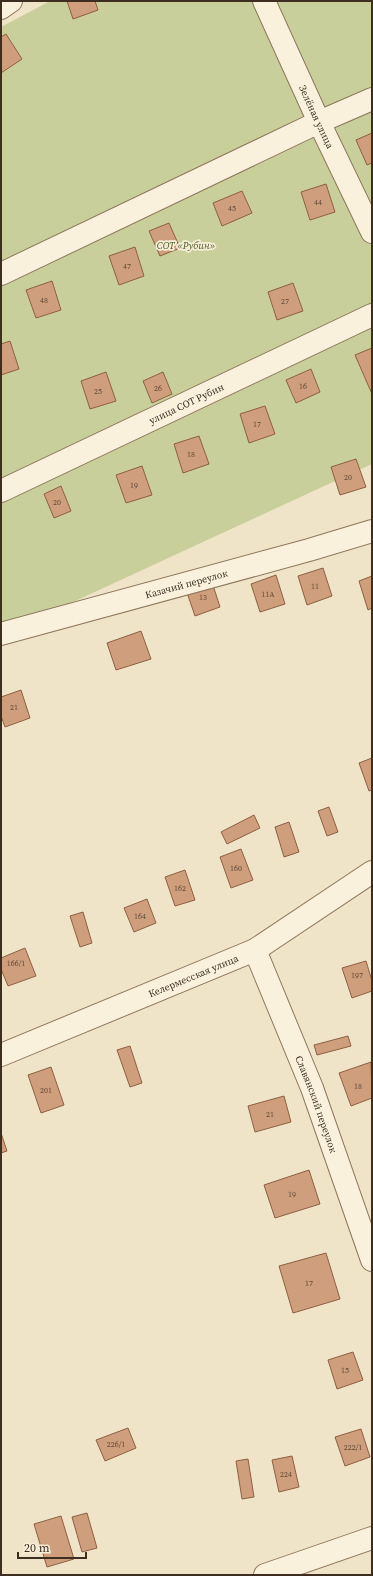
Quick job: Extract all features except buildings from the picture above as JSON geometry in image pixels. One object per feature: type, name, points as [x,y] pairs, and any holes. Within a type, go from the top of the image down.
[{"type":"street","points":[[1,8],[11,1]]},
{"type":"street","name":"Зелёная улица","points":[[264,1],[319,122],[372,232]]},
{"type":"street","points":[[1,274],[372,98]]},
{"type":"street","name":"улица СОТ Рубин","points":[[1,491],[372,315]]},
{"type":"street","name":"Казачий переулок","points":[[1,634],[310,550],[372,531]]},
{"type":"street","name":"Келермесская улица","points":[[1,1054],[255,950],[372,872]]},
{"type":"street","name":"Славянский переулок","points":[[255,950],[312,1088],[372,1260]]},
{"type":"street","points":[[265,1575],[372,1538]]},
{"type":"green space","name":"СОТ «Рубин»","points":[[50,1],[372,1],[372,464],[71,603],[1,631],[1,27]]}]
